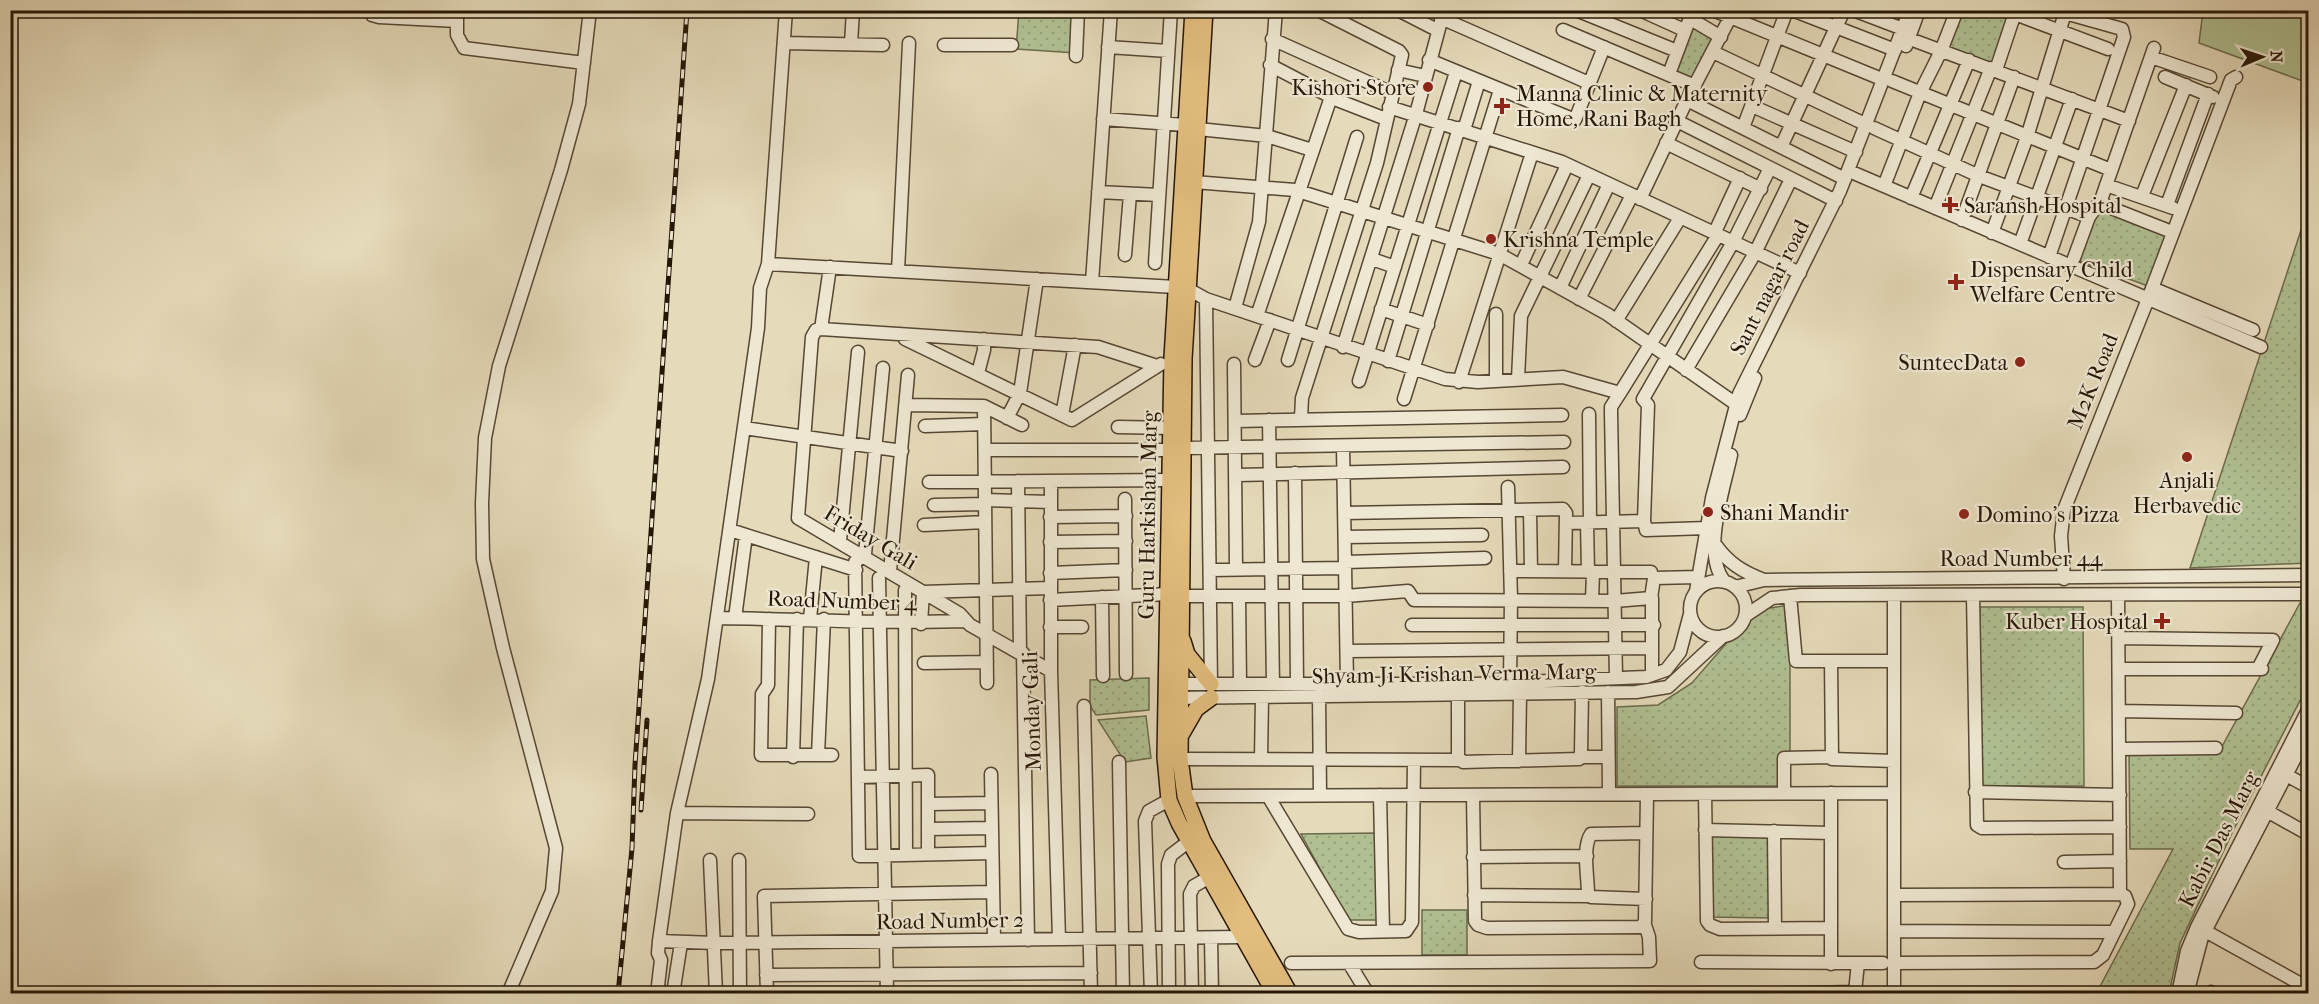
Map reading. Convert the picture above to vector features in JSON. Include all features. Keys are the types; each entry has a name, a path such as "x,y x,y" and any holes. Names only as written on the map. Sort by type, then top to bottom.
{"main road":[{"name":"Guru Harkishan Marg","path":"1193,10 1191,127 1182,286 1177,449 1173,691 1185,796 1203,841 1290,993"},
{"name":"Guru Harkishan Marg","path":"1205,10 1191,127 1194,182 1173,357 1171,428 1177,449 1170,480 1174,595 1180,629 1165,757 1169,800 1188,842 1275,993"},
{"path":"1178,740 1186,722 1211,691 1187,654 1180,629"}],"street":[{"path":"370,10 372,15 379,17 457,16 460,43 469,50 584,63"},
{"path":"508,993 552,891 555,848 503,648 483,559 482,503 485,438 499,366 558,181 579,104 590,10"},
{"path":"650,993 677,813 708,678 758,328 760,288 768,264 786,10"},
{"path":"851,44 853,10"},
{"path":"1076,56 1078,10"},
{"path":"1092,282 1111,10"},
{"path":"1155,263 1171,10"},
{"path":"1235,308 1257,234 1263,185 1270,65 1276,10"},
{"path":"1301,418 1302,398 1377,163 1402,55 1399,51 1317,10"},
{"path":"1398,10 1441,20 1589,83"},
{"path":"1576,10 1677,51"},
{"path":"1640,10 1689,20 1721,37"},
{"path":"1713,10 1733,14 1777,36 2112,170"},
{"path":"1743,128 1764,77 1787,10"},
{"path":"1792,10 1895,50"},
{"path":"1781,147 1844,10"},
{"path":"1853,10 1941,51 2129,121"},
{"name":"Sant nagar road","path":"1730,584 1718,573 1714,543 1739,419 1751,385 1850,175 1888,80 1910,10"},
{"name":"Sant nagar road","path":"1888,80 1895,50 1919,10"},
{"path":"1884,186 1920,93 1941,51 1957,10"},
{"path":"1992,233 2027,137 2066,11 2124,31 2100,110 2049,257"},
{"path":"1935,208 1972,114 1994,69 2015,12 2108,48"},
{"path":"1580,299 1733,14"},
{"path":"1343,347 1416,114 1441,20"},
{"path":"1668,74 1689,20"},
{"path":"1563,30 1695,86"},
{"path":"1272,39 1392,93"},
{"path":"784,43 883,45"},
{"path":"898,271 909,43"},
{"path":"944,45 1012,45"},
{"path":"1108,47 1168,51"},
{"path":"1429,60 1575,120 1604,47"},
{"path":"1713,52 1979,176 2089,217"},
{"path":"2074,258 2089,217 2102,200 2153,53 2210,76"},
{"path":"1911,198 1948,105 1969,60"},
{"path":"1270,65 1331,97 1386,119"},
{"path":"1398,70 1425,76"},
{"path":"1359,381 1456,72"},
{"path":"1962,220 2014,77"},
{"path":"2165,77 2212,97 2167,205"},
{"name":"M2K Road","path":"2064,579 2061,536 2064,510 2231,80 2236,77"},
{"path":"1388,361 1479,81"},
{"path":"2142,196 2186,85"},
{"path":"1404,399 1456,240 1500,90"},
{"path":"1257,315 1331,97"},
{"path":"2020,244 2072,99"},
{"path":"1687,100 1781,147 1884,186 2049,257 2253,330"},
{"path":"1752,106 1856,152"},
{"path":"1389,107 1567,165 1800,273"},
{"path":"1103,119 1164,123 1267,136 1312,150"},
{"path":"1677,121 1836,201"},
{"name":"Sant nagar road","path":"1696,591 1707,528 1739,394 1850,175 1856,152 1870,127"},
{"path":"1288,360 1357,137"},
{"path":"1666,142 1761,189"},
{"path":"1459,382 1532,153"},
{"path":"1521,266 1567,165"},
{"path":"1707,528 1646,530 1644,521 1648,405 1643,399 1733,242 1770,168"},
{"path":"1518,379 1521,316 1542,278 1589,175"},
{"path":"1616,678 1611,407 1716,235 1740,178"},
{"path":"1686,370 1755,253 1791,179"},
{"path":"1194,182 1263,185 1298,190 1499,254 1616,321 1736,404"},
{"path":"1560,288 1609,184"},
{"path":"2106,186 2142,196 2180,211"},
{"path":"1098,192 1159,195"},
{"path":"1125,255 1130,194"},
{"path":"2102,200 2106,206 2172,232"},
{"path":"1616,321 1680,218"},
{"path":"1372,259 1395,267"},
{"path":"768,264 1182,286 1206,299 1343,347 1459,382 1563,377 1620,393"},
{"path":"821,329 830,267"},
{"path":"1008,418 1020,393 1037,279"},
{"path":"2150,293 2261,347"},
{"path":"1206,299 1211,691"},
{"path":"1381,309 1428,325"},
{"path":"1496,314 1496,381"},
{"path":"1255,360 1270,320"},
{"path":"804,437 812,337 816,330 898,336 1028,340 1098,347 1157,366"},
{"path":"898,336 1020,393 1071,420 1173,357"},
{"path":"978,373 984,350 984,339"},
{"path":"1062,415 1075,345"},
{"path":"840,541 858,352"},
{"path":"1234,364 1237,448 1236,569"},
{"path":"883,368 865,555 856,560 859,856 992,853"},
{"path":"887,993 880,620 884,575 902,451 908,375"},
{"path":"906,405 984,406 1022,425"},
{"path":"984,406 987,683"},
{"path":"1589,414 1592,601"},
{"path":"1236,421 1301,418 1562,415"},
{"path":"1269,420 1273,684"},
{"path":"925,426 984,424"},
{"path":"744,428 902,451"},
{"path":"1118,428 1171,428"},
{"name":"Friday Gali","path":"804,437 798,518 865,555 884,575 923,592 960,614 965,621 1022,652 1051,671"},
{"path":"985,450 1564,442"},
{"path":"1343,446 1347,684"},
{"path":"1237,475 1563,467"},
{"path":"1294,473 1297,684"},
{"path":"929,482 1170,480"},
{"path":"1018,481 1028,940"},
{"name":"Monday Gali","path":"1051,481 1050,627 1059,939"},
{"path":"1508,487 1511,600 1510,682"},
{"path":"1125,499 1126,674"},
{"path":"934,505 1018,501 1050,502"},
{"path":"1344,513 1563,509 1566,523 1565,572"},
{"path":"1530,510 1531,571"},
{"path":"1050,517 1126,516"},
{"path":"1566,523 1644,521"},
{"path":"924,525 985,522"},
{"path":"730,530 856,570"},
{"path":"735,618 746,535"},
{"path":"1345,537 1482,535"},
{"path":"1050,542 1126,541"},
{"path":"1714,543 1724,558 1743,572 1764,580"},
{"path":"810,619 816,557"},
{"path":"1209,570 1297,569 1485,558"},
{"path":"1050,573 1126,570"},
{"path":"1510,571 1651,573"},
{"name":"Road Number 44","path":"1730,584 1764,580 2308,575"},
{"path":"1690,614 1699,629 1706,634 1723,636 1737,629 1745,616 1744,600 1730,584 1709,582 1696,591 1690,606 1680,652 1666,670 1652,675 1654,578 1698,577"},
{"path":"921,624 923,592 1019,589 1050,594 1102,597 1346,596 1408,591 1414,600 1615,601 1652,597"},
{"path":"904,590 906,855"},
{"name":"Road Number 44","path":"1745,616 1772,598 1790,596 2308,594"},
{"path":"1894,595 1894,931 1888,963 1894,993"},
{"path":"1972,595 1975,822 1979,827 2120,827"},
{"path":"2118,595 2120,894"},
{"path":"1239,596 1240,684"},
{"path":"1790,596 1796,661 1894,661"},
{"path":"1102,597 1103,676"},
{"name":"Road Number 4","path":"717,618 856,619 921,624 965,621"},
{"path":"769,619 768,685 762,694 760,752 764,757 832,755"},
{"path":"794,757 797,619"},
{"path":"818,755 824,619"},
{"path":"1412,625 1654,625"},
{"path":"1050,627 1082,627"},
{"name":"Shyam Ji Krishan Verma Marg","path":"1173,691 1211,691 1262,696 1636,692 1668,687 1723,636"},
{"path":"2119,638 2273,639 2260,669 2119,669"},
{"path":"1347,651 1652,648"},
{"path":"1831,661 1831,757"},
{"path":"924,663 987,662"},
{"name":"Shyam Ji Krishan Verma Marg","path":"1211,691 1240,684 1510,682 1652,675"},
{"path":"1580,757 1582,692"},
{"path":"1608,692 1610,794"},
{"path":"1520,693 1520,761"},
{"path":"1458,694 1459,760"},
{"path":"1319,695 1320,795"},
{"path":"1261,759 1262,696"},
{"path":"1084,706 1091,993"},
{"name":"Kabir Das Marg","path":"2178,993 2187,951 2267,811 2308,710"},
{"path":"2119,711 2236,713"},
{"name":"Kabir Das Marg","path":"2187,993 2201,929 2282,773 2308,733"},
{"path":"2119,748 2216,748"},
{"path":"1180,759 1520,761 1608,757"},
{"path":"1784,793 1784,758 1831,757 1834,760 1894,761"},
{"path":"1268,796 1348,929 1359,932 1406,931 1412,925 1414,760"},
{"path":"1119,762 1123,993"},
{"path":"2282,773 2308,787"},
{"path":"991,774 994,940"},
{"path":"858,777 928,775 928,854"},
{"path":"1975,792 2120,795"},
{"path":"1831,793 1831,964"},
{"path":"1185,796 1894,793"},
{"path":"1291,963 1650,961 1649,937 1644,925 1647,794"},
{"path":"1705,794 1707,921 1710,925 1720,929 1831,928"},
{"path":"1380,795 1383,931"},
{"path":"1473,795 1475,921 1481,927 1641,927 1644,925"},
{"path":"1150,993 1145,821 1149,811 1169,800"},
{"path":"928,804 992,803"},
{"path":"2267,811 2308,834"},
{"path":"677,813 808,814"},
{"path":"928,829 992,828"},
{"path":"1705,830 1831,833"},
{"path":"1774,831 1775,928"},
{"path":"1589,896 1587,840 1591,834 1646,833"},
{"path":"1169,993 1168,864 1171,855 1188,842"},
{"path":"1473,857 1587,856"},
{"path":"710,860 716,993"},
{"path":"739,860 740,993"},
{"path":"2064,862 2120,861"},
{"path":"1192,993 1191,889 1208,878"},
{"path":"767,993 764,896 993,892"},
{"path":"1701,962 1831,964 2094,962 2103,955 2128,904 2126,896 2120,894 1894,895"},
{"path":"1474,895 1646,899"},
{"path":"2201,929 2308,988"},
{"path":"1894,931 2114,932"},
{"name":"Road Number 2","path":"658,947 681,943 1242,937"},
{"path":"1211,938 1212,993"},
{"path":"673,993 681,943"},
{"path":"657,993 661,960 658,947"},
{"path":"1349,963 1368,993"},
{"path":"1749,993 1855,992 1858,963"},
{"path":"766,975 1090,973"}],"green space":[{"path":"1019,11 1079,11 1076,53 1016,49"},
{"path":"1961,11 2012,11 1993,65 1948,50"},
{"path":"2203,11 2308,11 2308,83 2199,43"},
{"path":"1690,21 1719,38 1695,84 1670,72"},
{"path":"2095,208 2167,235 2148,286 2077,260"},
{"path":"2308,209 2308,563 2190,568"},
{"path":"2300,603 2308,603 2308,685 2234,829 2180,943 2169,993 2096,994 2173,849 2130,849 2129,753 2219,752"},
{"path":"1790,605 1790,756 1783,786 1617,786 1617,707 1658,705 1692,683 1755,610"},
{"path":"1980,607 2083,607 2084,786 1981,786"},
{"path":"1149,678 1149,710 1096,715 1090,706 1090,680"},
{"path":"1146,716 1151,758 1125,762 1098,720"},
{"path":"1712,832 1771,832 1771,918 1711,917"},
{"path":"1377,833 1378,920 1348,920 1301,834"},
{"path":"1422,910 1467,910 1467,955 1422,955"}],"railway":[{"path":"618,994 632,848 635,765 687,10"},
{"path":"641,810 647,720"}],"place":[{"name":"Kishori Store","path":"1428,87"},
{"name":"Manna Clinic & Maternity Home, Rani Bagh","path":"1502,106"},
{"name":"Saransh Hospital","path":"1950,205"},
{"name":"Krishna Temple","path":"1491,239"},
{"name":"Dispensary Child Welfare Centre","path":"1956,282"},
{"name":"SuntecData","path":"2020,362"},
{"name":"Anjali Herbavedic","path":"2187,457"},
{"name":"Shani Mandir","path":"1708,512"},
{"name":"Domino’s Pizza","path":"1964,514"},
{"name":"Kuber Hospital","path":"2162,621"}]}
